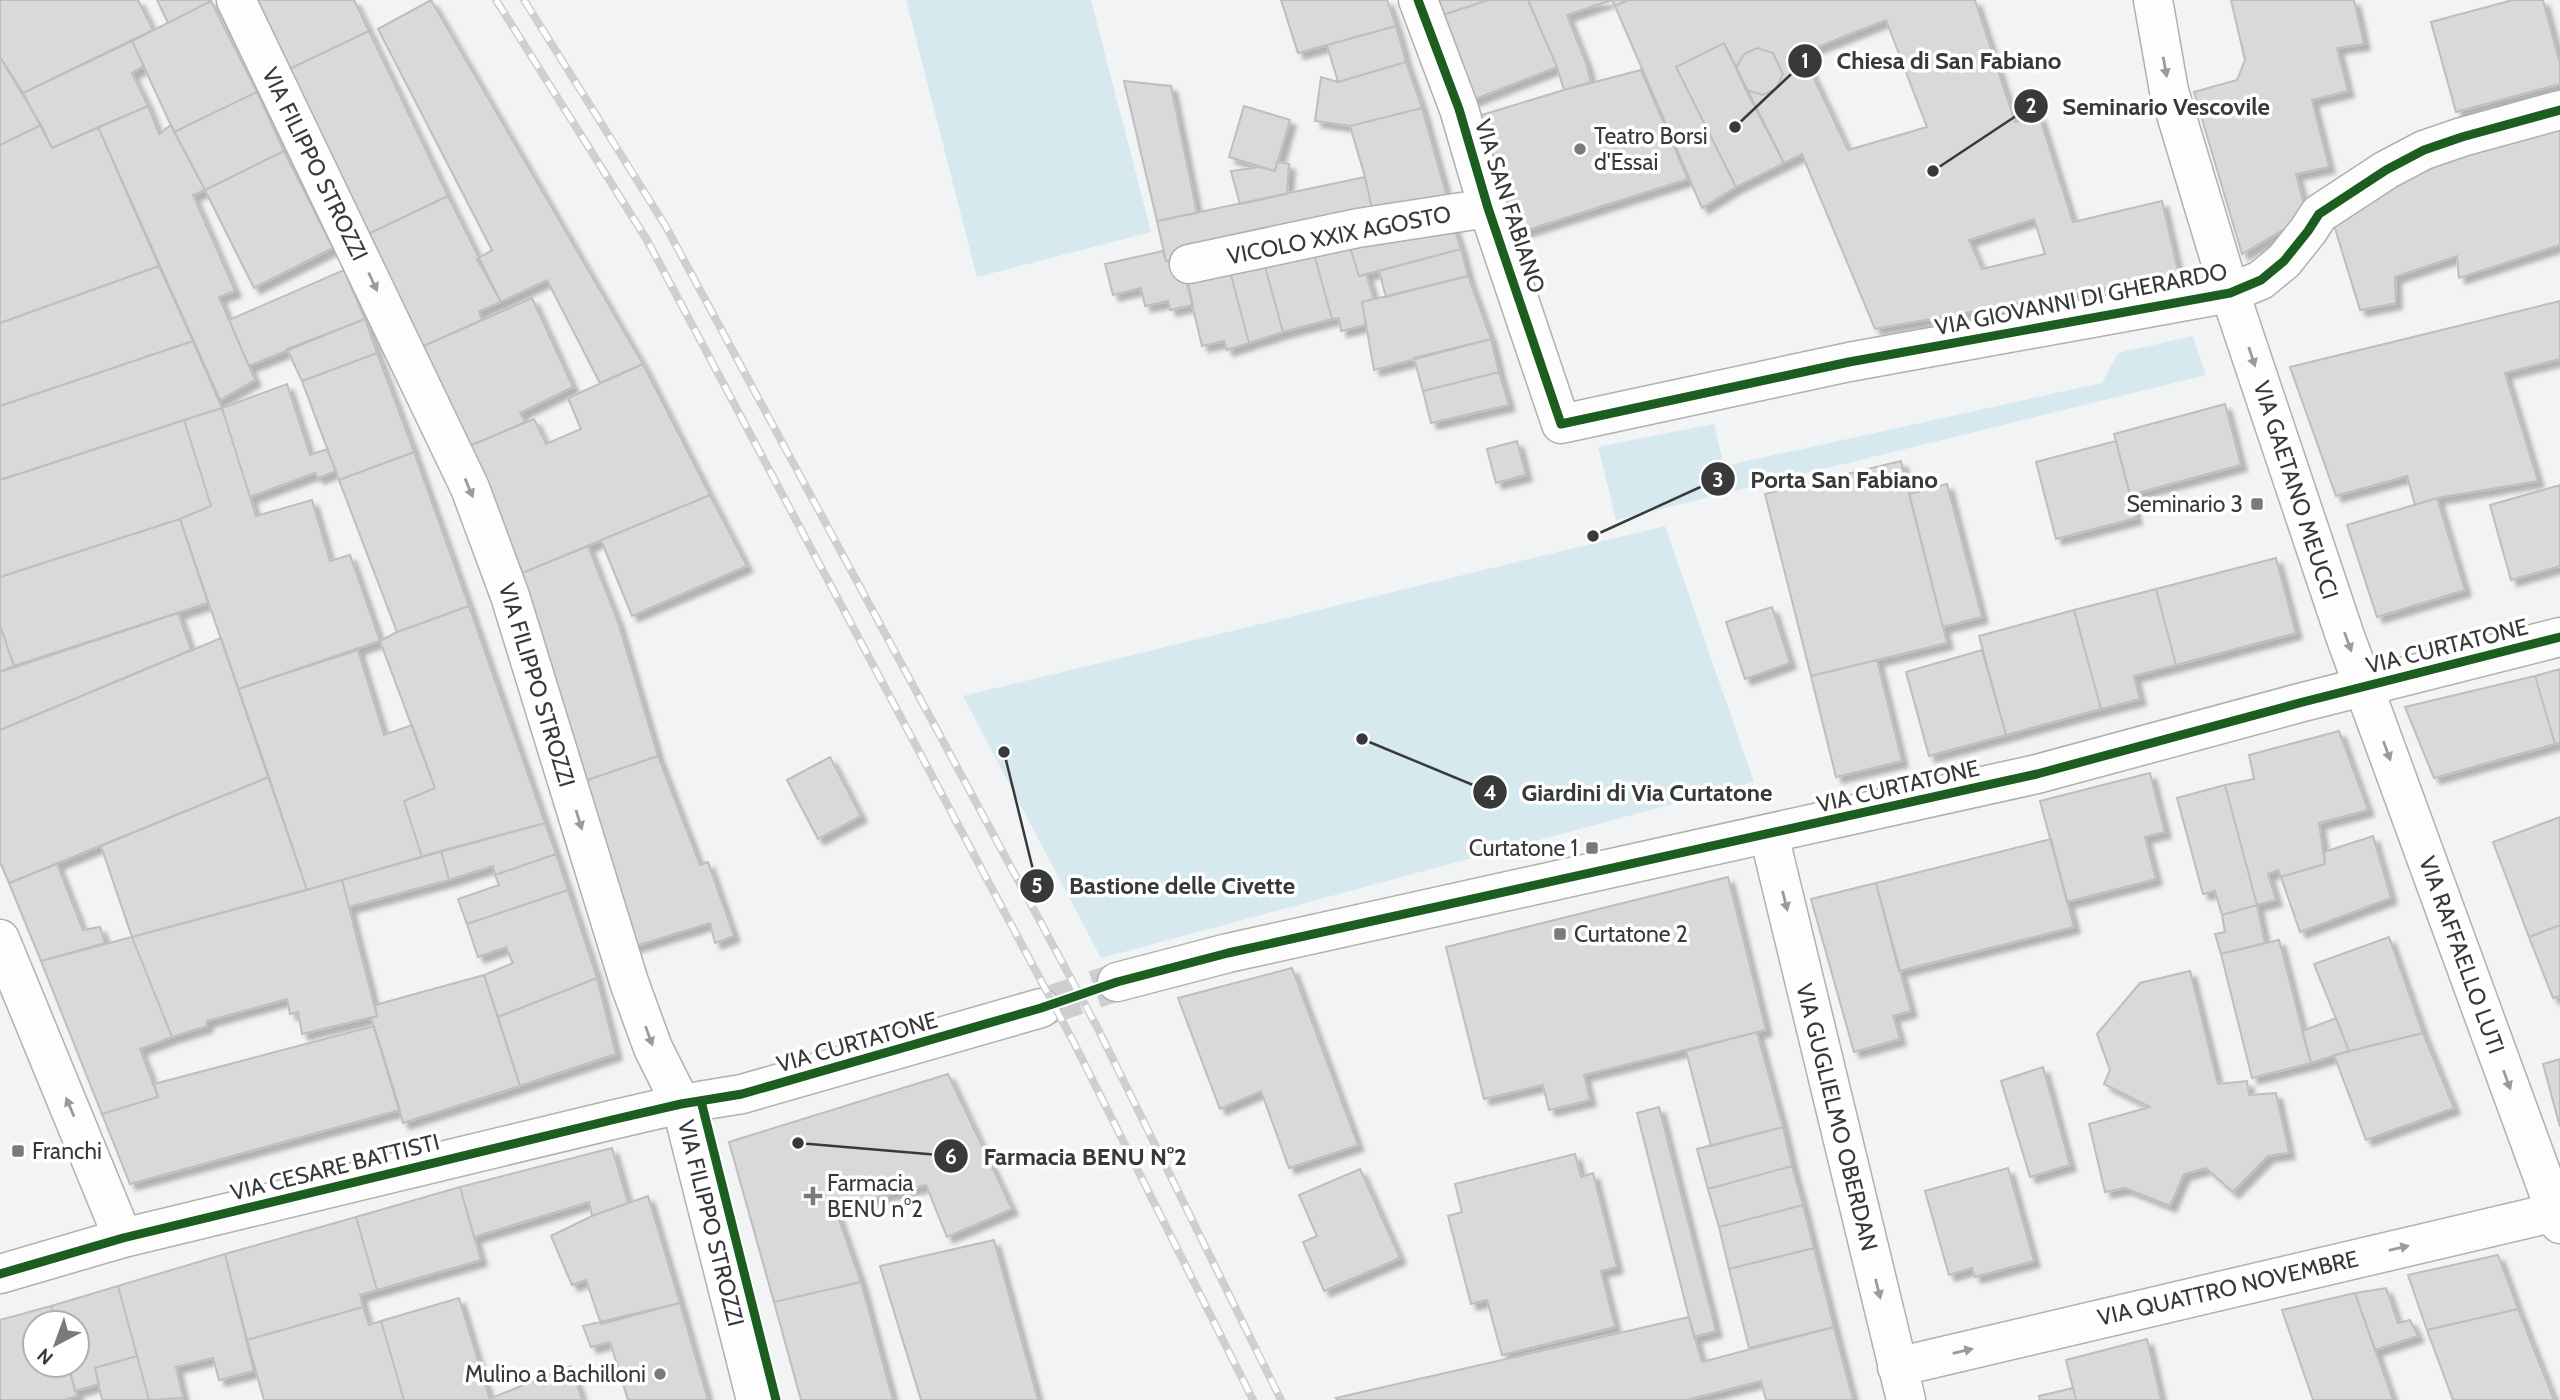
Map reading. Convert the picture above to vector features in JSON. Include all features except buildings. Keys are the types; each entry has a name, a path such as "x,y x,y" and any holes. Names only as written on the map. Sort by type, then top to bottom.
{"street":[{"name":"VIA FILIPPO STROZZI","path":"236,0 470,488 510,596 629,982 653,1048 681,1104 757,1400"},
{"name":"VIA SAN FABIANO","path":"1418,0 1459,109 1488,208 1561,424"},
{"name":"VIA GAETANO MEUCCI","path":"2153,0 2169,91 2230,293 2364,687"},
{"name":"VIA GIOVANNI DI GHERARDO","path":"1561,424 1849,362 2230,293 2261,280 2284,261 2319,214 2386,170 2424,150 2560,110"},
{"name":"VICOLO XXIX AGOSTO","path":"1189,264 1358,228 1488,208"},
{"name":"VIA CURTATONE","path":"1117,982 1228,953 2037,774 2560,637"},
{"name":"VIA RAFFAELLO LUTI","path":"2364,687 2559,1216"},
{"name":"VIA GUGLIELMO OBERDAN","path":"1769,835 1901,1383"},
{"path":"0,939 123,1238"},
{"name":"VIA CURTATONE","path":"681,1104 742,1094 1041,1008"},
{"name":"VIA CESARE BATTISTI","path":"0,1274 123,1238 681,1104"},
{"name":"VIA QUATTRO NOVEMBRE","path":"1901,1383 2559,1216"}],"shaded area":[{"path":"906,0 1091,0 1151,232 977,277"},
{"path":"2193,336 2206,375 1616,520 1598,447 1714,424 1724,466 2102,383 2118,353"},
{"path":"1665,526 1754,782 1101,958 963,696"}],"tunnel":[{"path":"1041,1008 1117,982"}],"railway":[{"path":"496,0 647,240 1072,1039 1253,1400"},
{"path":"524,0 665,225 1097,1027 1281,1400"}],"cycle path":[{"path":"1418,0 1459,109 1488,208 1561,424 1849,362 2230,293 2261,280 2284,261 2319,214 2386,170 2424,150 2560,110"},
{"path":"0,1274 123,1238 616,1119 742,1094 1041,1008 1117,982 1228,953 2037,774 2303,702 2560,637"},
{"path":"701,1101 776,1400"}],"place":[{"name":"Chiesa di San Fabiano","path":"1735,127"},
{"name":"Teatro Borsi d'Essai","path":"1580,149"},
{"name":"Seminario Vescovile","path":"1933,171"},
{"name":"Seminario 3","path":"2257,504"},
{"name":"Porta San Fabiano","path":"1593,536"},
{"name":"Giardini di Via Curtatone","path":"1362,739"},
{"name":"Bastione delle Civette","path":"1004,752"},
{"name":"Curtatone 1","path":"1592,848"},
{"name":"Curtatone 2","path":"1560,934"},
{"name":"Farmacia BENU N°2","path":"798,1143"},
{"name":"Franchi","path":"18,1151"},
{"name":"Farmacia BENU n°2","path":"813,1196"},
{"name":"Mulino a Bachilloni","path":"660,1374"}]}
